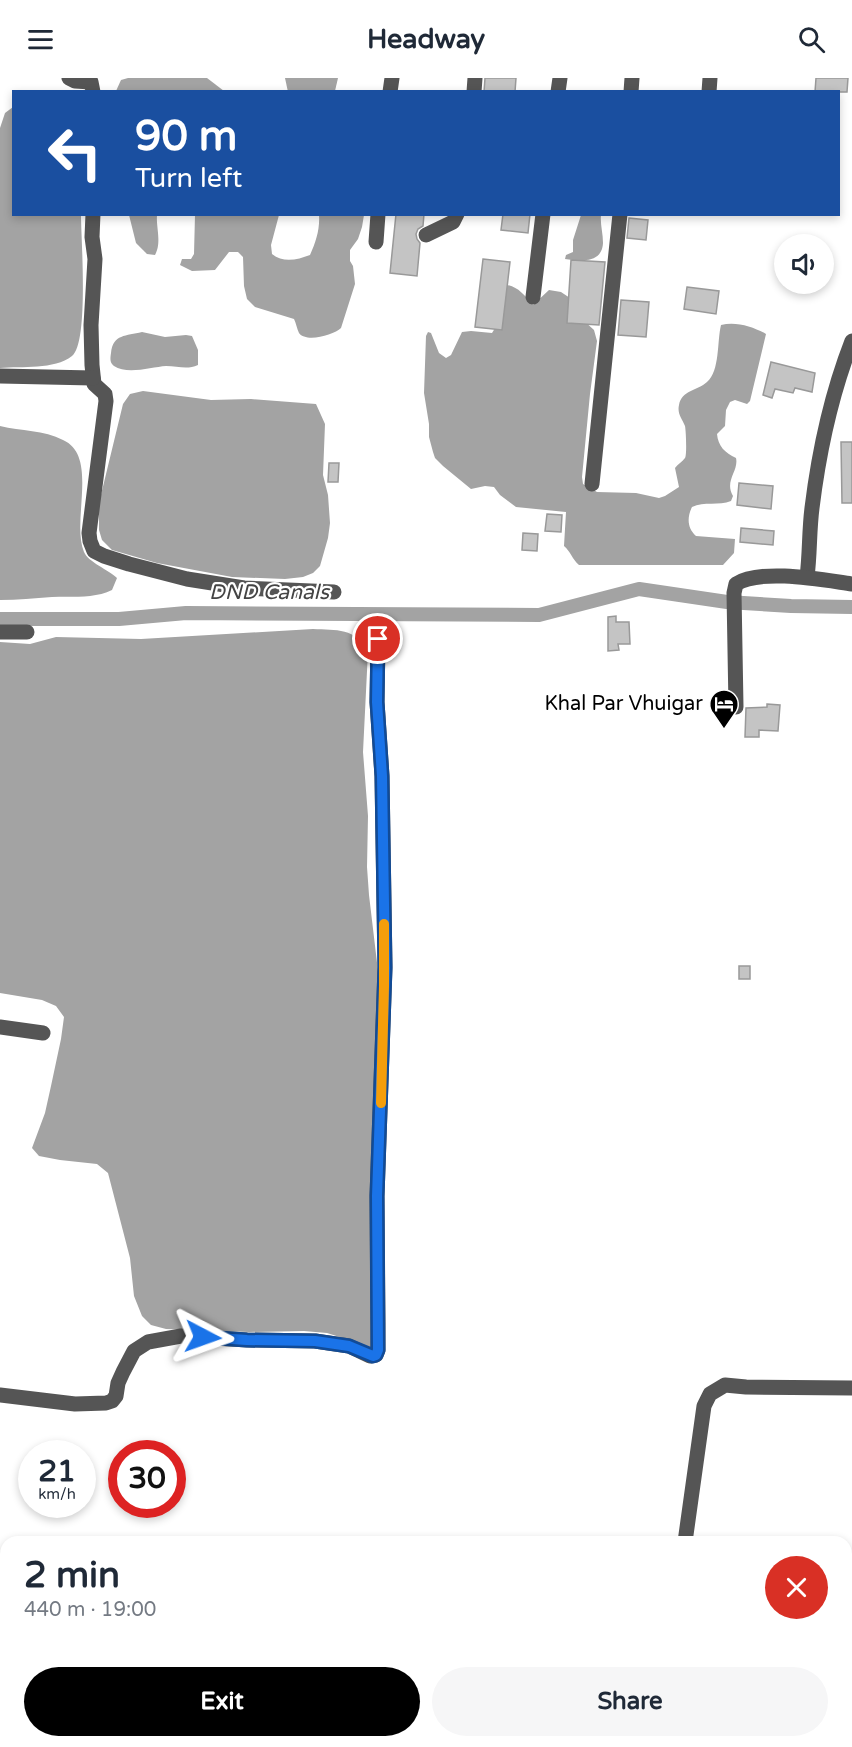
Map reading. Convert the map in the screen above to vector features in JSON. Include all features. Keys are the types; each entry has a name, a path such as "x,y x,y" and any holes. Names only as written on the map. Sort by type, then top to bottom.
{"street":[{"path":"69,78 75,81 91,82 93,90"},
{"path":"93,216 92,237 95,259 91,325 93,378 94,384 105,394 106,401 89,533 94,551 129,564 187,579 244,588 334,592"},
{"path":"375,242 378,216"},
{"path":"426,236 453,222 456,216"},
{"path":"533,297 543,216"},
{"path":"592,484 620,216"},
{"path":"807,577 812,509 824,433 852,341"},
{"path":"0,376 93,378"},
{"path":"736,707 734,593 736,584 742,580 761,576 807,577 852,584"},
{"path":"0,632 27,632"},
{"path":"0,1395 75,1404 106,1403 112,1401 116,1396 118,1383 134,1351 148,1342 181,1336 315,1341 349,1346 370,1356 376,1355 378,1350 377,1196 385,968 382,776 377,702 378,639"},
{"path":"0,1027 44,1033"},
{"path":"686,1536 704,1406 710,1395 725,1385 852,1388"}],"shaded area":[{"path":"128,78 207,78 223,90 116,90 121,80"},
{"path":"285,78 338,78 335,90 288,90"},
{"path":"12,108 12,216 81,216 83,267 81,332 72,356 56,364 0,368 0,128 5,113"},
{"path":"129,216 157,216 158,240 155,255 147,254 136,243"},
{"path":"195,216 279,216 271,245 272,254 281,259 290,260 310,255 317,235 319,216 364,216 358,239 350,250 355,284 341,328 314,338 299,333 294,319 255,307 247,299 243,257 238,252 229,252 215,270 192,271 180,265 182,259 191,259 194,254"},
{"path":"581,216 601,216 603,243 599,255 589,260 565,259 566,255 573,252 573,240"},
{"path":"502,284 516,288 533,305 549,290 561,292 570,298 583,320 594,330 597,341 582,477 583,484 597,492 636,493 659,498 679,487 675,468 685,458 686,448 685,426 679,413 679,405 683,396 703,385 711,377 716,363 721,325 745,325 766,334 750,401 747,404 735,400 730,402 726,410 725,426 717,434 723,449 736,458 736,467 730,486 733,496 731,501 697,505 692,507 689,515 689,526 696,536 735,539 734,553 723,565 579,565 564,546 566,512 516,507 500,495 494,487 471,489 435,458 429,437 424,393 426,336 428,332 431,333 439,353 446,358 451,355 462,332 492,333 497,325"},
{"path":"142,332 165,337 192,336 198,350 198,365 132,370 119,369 114,366 110,357 114,342 121,337"},
{"path":"143,391 211,400 251,399 316,404 325,424 323,475 328,495 330,523 320,566 313,573 303,577 285,579 232,577 157,563 112,550 102,540 99,530 99,503 123,404 130,394"},
{"path":"0,426 48,434 63,440 74,448 80,460 82,474 80,524 84,552 86,556 117,578 112,590 90,596 0,600"},
{"path":"313,629 337,630 351,634 363,643 368,651 363,752 368,816 367,867 380,988 372,1351 327,1333 166,1329 151,1325 142,1316 134,1296 130,1258 108,1173 97,1164 39,1156 32,1148 45,1113 64,1017 56,1006 42,1000 0,993 0,642 30,644 56,637 141,639"}],"building":[{"path":"485,78 516,78 515,90 484,90"},
{"path":"816,78 848,78 847,92 815,90"},
{"path":"396,216 424,216 423,226 416,234 420,243 417,276 390,273"},
{"path":"503,216 530,216 528,233 501,230"},
{"path":"629,218 648,220 646,240 627,238"},
{"path":"483,259 510,262 502,330 475,327"},
{"path":"571,260 605,262 599,325 567,323"},
{"path":"687,287 719,291 716,314 684,309"},
{"path":"621,300 649,302 646,337 618,335"},
{"path":"771,362 815,373 812,392 795,388 793,393 775,389 772,398 763,395"},
{"path":"841,442 852,442 852,503 842,503"},
{"path":"329,463 339,463 338,482 328,482"},
{"path":"739,483 773,486 771,509 737,505"},
{"path":"547,514 562,515 561,532 545,531"},
{"path":"741,528 774,531 773,545 740,542"},
{"path":"523,533 538,534 537,551 522,550"},
{"path":"616,616 616,622 629,622 630,644 618,644 619,650 608,651 608,617"},
{"path":"767,704 780,705 778,731 759,730 759,737 745,737 746,708 767,707"},
{"path":"739,966 750,966 750,979 739,979"}],"waterway":[{"name":"DND Canals","path":"0,619 119,619 186,613 539,615 639,589 727,602 852,607"}],"slow traffic":[{"path":"381,1103 384,924"}],"place":[{"name":"Khal Par Vhuigar","path":"724,730"}],"route":[{"path":"203,1337 315,1341 349,1346 370,1356 376,1355 378,1350 377,1196 385,968 382,776 377,702 378,639"}]}
